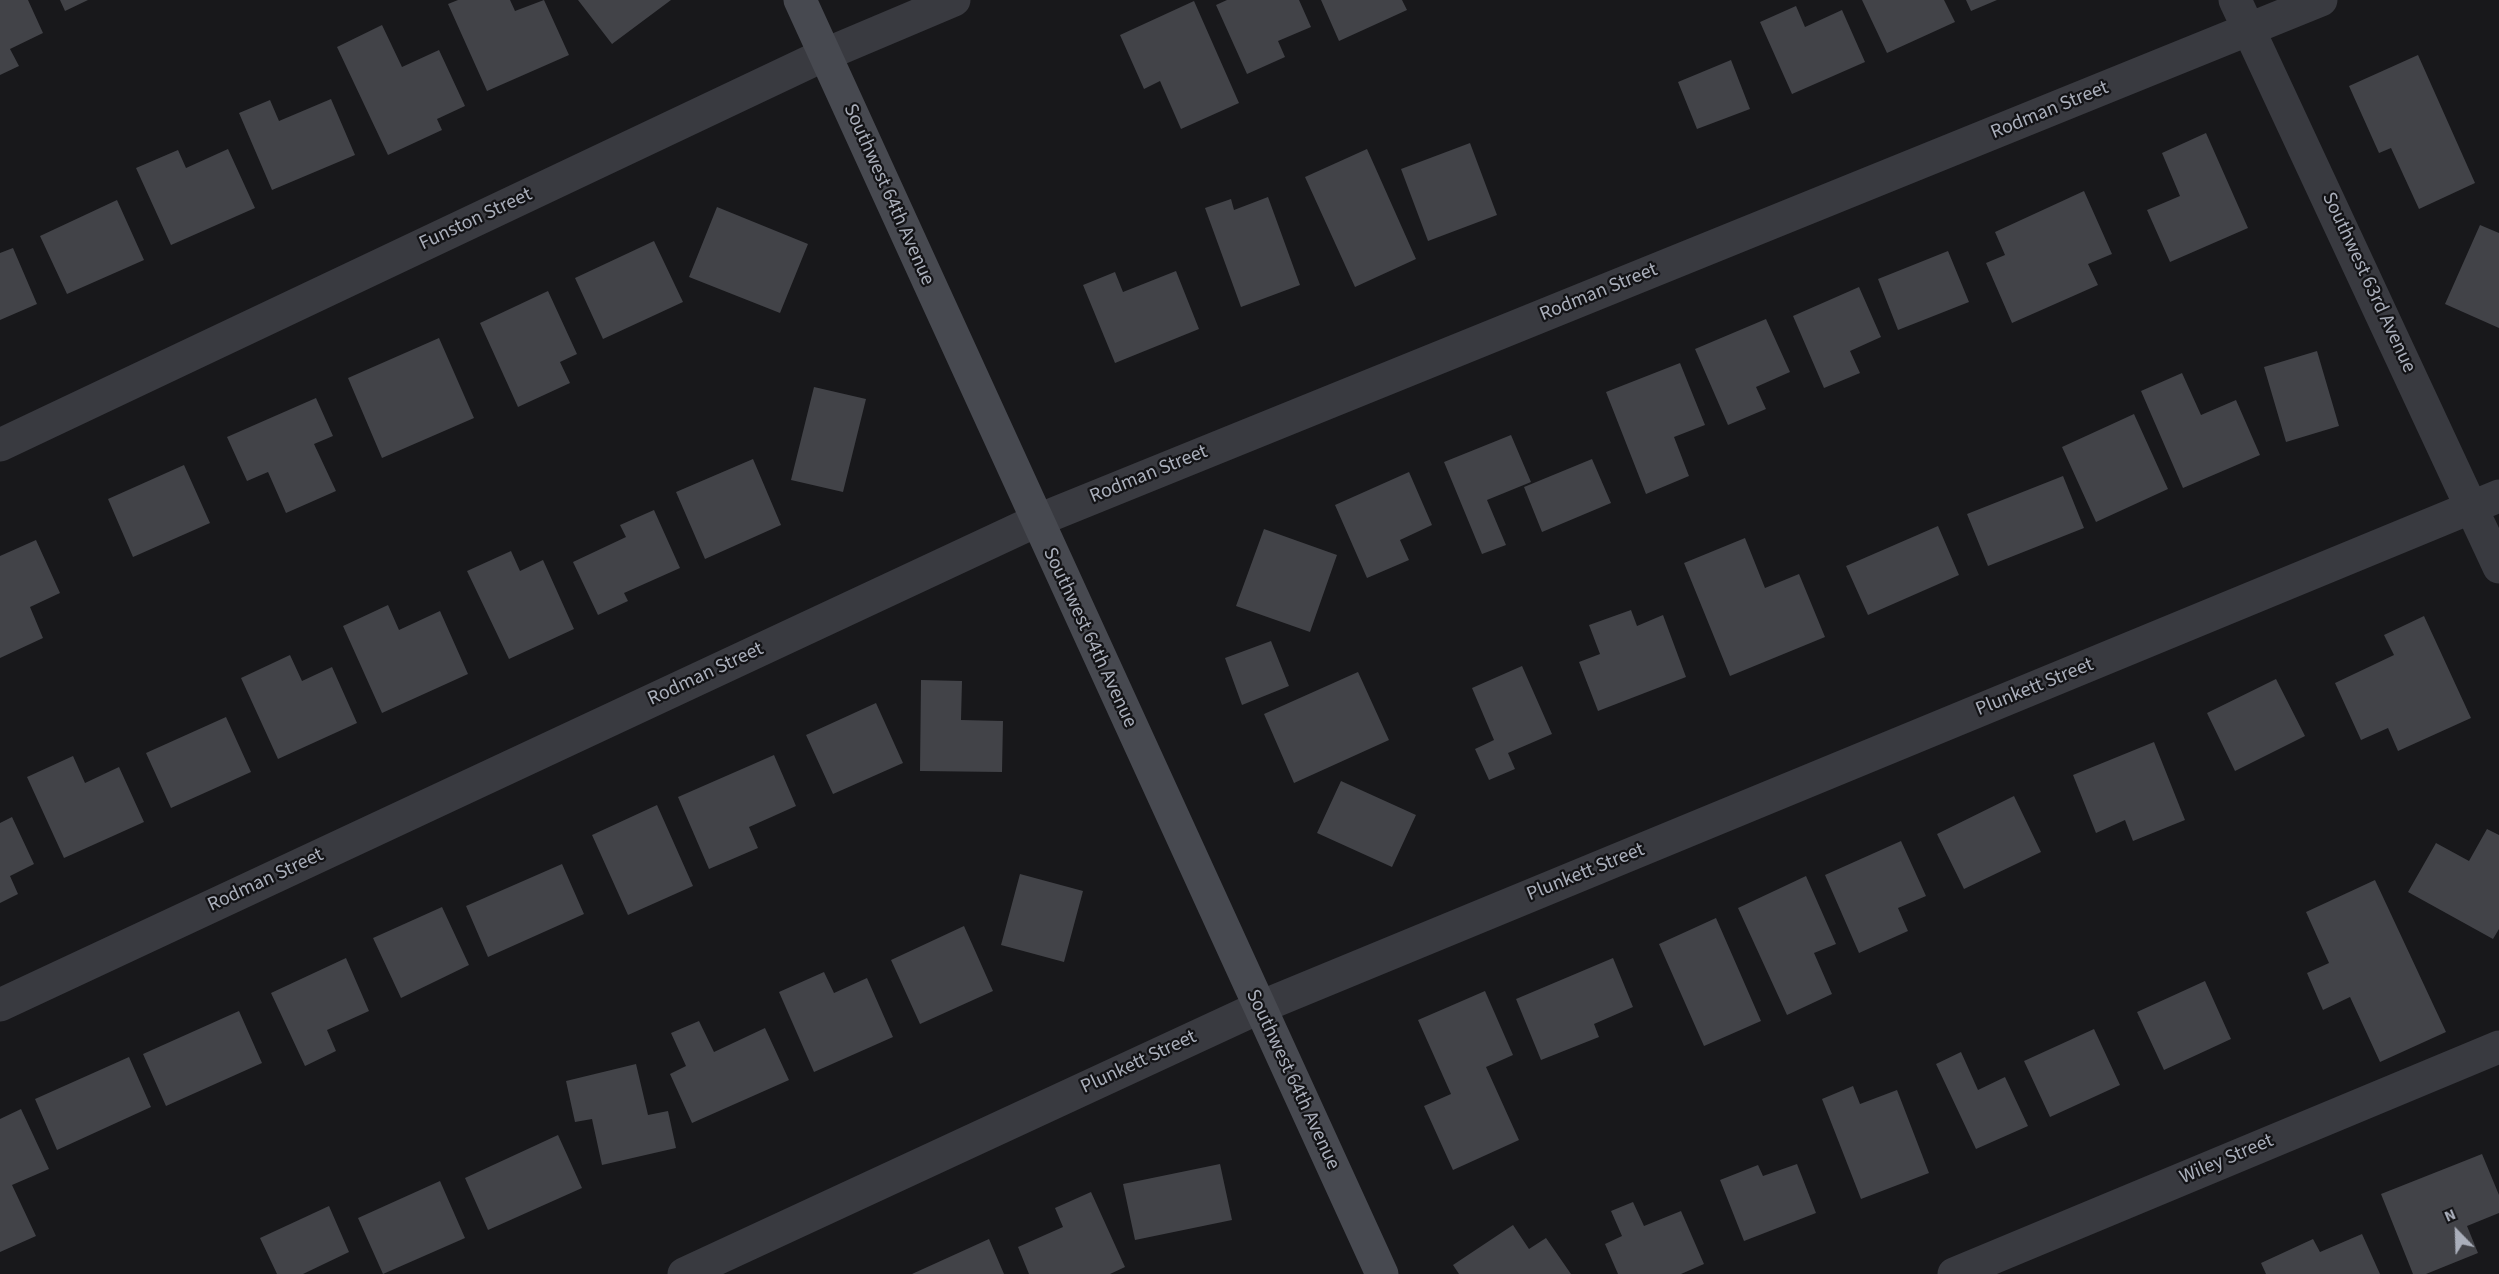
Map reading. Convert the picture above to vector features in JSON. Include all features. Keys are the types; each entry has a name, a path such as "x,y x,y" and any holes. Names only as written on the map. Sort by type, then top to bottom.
{"street":[{"name":"Southwest 64th Avenue","path":"800,0 1258,1008 1382,1274"},
{"name":"Funston Street","path":"0,445 824,55 954,0"},
{"name":"Southwest 63rd Avenue","path":"2235,0 2486,502 2499,567"},
{"name":"Rodman Street","path":"0,1005 1036,521 2321,0"},
{"name":"Plunkett Street","path":"684,1274 1258,1008 2486,502"},
{"name":"Wiley Street","path":"1954,1274 2499,1047"}],"building":[{"path":"0,0 28,0 43,33 10,49 19,66 0,75"},
{"path":"60,0 88,0 65,11"},
{"path":"458,0 510,0 515,11 544,0 569,55 487,91 448,4"},
{"path":"578,0 671,0 612,44"},
{"path":"1227,0 1299,0 1311,27 1278,41 1285,57 1247,74 1216,5"},
{"path":"1321,0 1402,0 1407,10 1339,41"},
{"path":"1862,0 1944,0 1955,22 1887,53"},
{"path":"1966,0 1997,0 1971,11"},
{"path":"1194,1 1239,103 1181,129 1160,81 1144,89 1120,35"},
{"path":"1796,6 1805,27 1842,10 1865,62 1792,94 1760,22"},
{"path":"382,25 402,67 439,50 465,106 437,119 442,130 388,155 337,47"},
{"path":"2418,55 2475,183 2419,209 2391,148 2379,153 2349,86"},
{"path":"1731,60 1750,109 1697,129 1678,82"},
{"path":"331,99 355,155 272,190 239,113 270,100 279,121"},
{"path":"2206,133 2248,228 2170,262 2147,210 2180,196 2162,153"},
{"path":"1470,143 1497,215 1428,241 1401,169"},
{"path":"228,149 255,208 171,245 136,168 178,150 186,168"},
{"path":"1367,149 1416,259 1355,287 1305,177"},
{"path":"2084,191 2112,254 2088,264 2098,285 2012,323 1986,263 2005,255 1995,232"},
{"path":"1268,197 1300,285 1241,307 1205,208 1231,199 1234,210"},
{"path":"117,200 144,260 67,294 40,236"},
{"path":"717,207 808,244 780,313 689,277"},
{"path":"2480,225 2499,233 2499,328 2445,304"},
{"path":"654,241 683,302 603,339 575,278"},
{"path":"13,248 37,304 0,320 0,253"},
{"path":"1948,251 1969,302 1898,330 1878,279"},
{"path":"1176,271 1199,329 1115,363 1083,285 1115,272 1123,292"},
{"path":"1859,287 1881,337 1850,351 1860,373 1824,388 1793,316"},
{"path":"548,291 577,354 560,362 570,383 518,407 480,323"},
{"path":"1766,319 1790,372 1756,387 1766,409 1728,425 1695,349"},
{"path":"439,338 474,418 382,458 348,378"},
{"path":"2317,351 2339,426 2286,442 2264,367"},
{"path":"1680,363 1705,425 1674,437 1689,476 1646,494 1606,392"},
{"path":"2182,373 2201,415 2236,400 2260,455 2183,488 2141,391"},
{"path":"814,387 866,399 843,492 791,480"},
{"path":"316,398 333,436 314,444 336,491 286,513 268,472 247,481 227,437"},
{"path":"2134,414 2168,489 2096,522 2062,447"},
{"path":"1511,435 1531,482 1487,500 1506,545 1482,554 1444,462"},
{"path":"753,459 781,525 705,559 676,492"},
{"path":"1592,459 1611,503 1542,532 1524,487"},
{"path":"184,465 210,523 133,557 108,499"},
{"path":"1409,472 1432,525 1400,540 1409,560 1367,578 1335,505"},
{"path":"2063,476 2084,528 1988,566 1967,514"},
{"path":"654,510 680,568 624,593 628,601 598,615 573,562 626,537 620,525"},
{"path":"1938,526 1959,575 1868,615 1846,566"},
{"path":"1264,529 1337,555 1310,632 1236,606"},
{"path":"1745,538 1765,588 1799,574 1825,637 1730,676 1684,563"},
{"path":"36,540 60,593 30,607 43,638 0,658 0,556"},
{"path":"511,551 520,571 543,560 574,629 509,659 467,571"},
{"path":"388,605 399,630 440,611 468,674 382,713 343,626"},
{"path":"1631,610 1637,626 1663,615 1686,677 1598,711 1579,662 1600,654 1589,625"},
{"path":"2424,616 2471,718 2398,751 2388,728 2361,740 2335,683 2394,655 2384,635"},
{"path":"1271,641 1289,686 1242,705 1225,658"},
{"path":"290,655 302,681 332,667 357,723 278,759 241,678"},
{"path":"1522,666 1552,734 1508,753 1515,769 1489,780 1475,749 1494,740 1472,688"},
{"path":"1358,672 1389,740 1294,783 1264,714"},
{"path":"2276,679 2305,736 2235,771 2207,713"},
{"path":"921,680 962,681 961,720 1003,721 1002,772 920,771"},
{"path":"876,703 903,763 833,794 806,735"},
{"path":"226,717 251,772 171,808 146,753"},
{"path":"2154,742 2185,820 2133,841 2125,820 2096,833 2073,775"},
{"path":"774,755 796,806 749,827 758,848 709,869 678,797"},
{"path":"73,756 85,783 119,767 144,822 64,858 27,777"},
{"path":"1341,781 1416,815 1392,867 1317,833"},
{"path":"2014,796 2041,852 1964,889 1937,834"},
{"path":"657,805 693,886 628,915 592,835"},
{"path":"12,817 34,864 10,876 18,894 0,903 0,823"},
{"path":"2487,829 2499,835 2499,929 2493,939 2408,892 2436,843 2469,861"},
{"path":"1901,841 1926,896 1898,908 1908,931 1859,953 1825,875"},
{"path":"562,864 584,914 488,957 466,906"},
{"path":"1020,874 1083,891 1064,962 1001,945"},
{"path":"1806,876 1836,944 1814,953 1832,994 1787,1015 1738,908"},
{"path":"2375,880 2446,1032 2380,1062 2350,997 2323,1010 2307,973 2329,963 2306,912"},
{"path":"442,907 469,965 401,998 373,938"},
{"path":"1716,918 1761,1021 1704,1046 1659,944"},
{"path":"964,926 993,991 920,1024 891,960"},
{"path":"346,958 369,1011 327,1030 336,1051 305,1066 271,993"},
{"path":"1613,958 1633,1007 1594,1024 1599,1037 1541,1060 1516,999"},
{"path":"824,972 834,993 867,978 893,1037 814,1072 779,992"},
{"path":"2205,981 2231,1039 2164,1070 2137,1012"},
{"path":"1485,991 1513,1055 1486,1067 1519,1140 1453,1170 1424,1106 1451,1094 1418,1020"},
{"path":"239,1011 262,1063 166,1106 143,1054"},
{"path":"699,1021 714,1052 765,1028 789,1080 692,1123 670,1074 686,1066 671,1033"},
{"path":"2094,1029 2120,1085 2050,1117 2024,1061"},
{"path":"1961,1052 1978,1090 2005,1077 2028,1126 1976,1149 1936,1064"},
{"path":"129,1057 151,1107 57,1150 35,1099"},
{"path":"636,1064 648,1115 668,1111 676,1148 602,1165 592,1119 575,1122 566,1081"},
{"path":"1853,1086 1860,1104 1897,1090 1929,1173 1861,1199 1822,1099"},
{"path":"21,1109 49,1169 12,1185 36,1236 0,1252 0,1119"},
{"path":"558,1135 582,1188 488,1230 465,1178"},
{"path":"2482,1154 2499,1195 2499,1213 2467,1226 2478,1253 2426,1274 2413,1274 2381,1194"},
{"path":"1220,1164 1232,1220 1135,1240 1123,1184"},
{"path":"1797,1164 1816,1213 1744,1241 1720,1180 1758,1165 1763,1176"},
{"path":"440,1181 465,1238 383,1274 358,1218"},
{"path":"1091,1192 1125,1267 1110,1274 1029,1274 1018,1247 1063,1227 1055,1208"},
{"path":"1633,1202 1644,1226 1681,1211 1704,1264 1681,1274 1618,1274 1605,1244 1622,1236 1611,1211"},
{"path":"329,1206 349,1252 303,1274 277,1274 260,1238"},
{"path":"1513,1225 1529,1249 1546,1238 1571,1274 1459,1274 1453,1265"},
{"path":"2362,1234 2380,1274 2266,1274 2261,1263 2313,1239 2320,1252"},
{"path":"989,1239 1004,1274 912,1274"}]}
